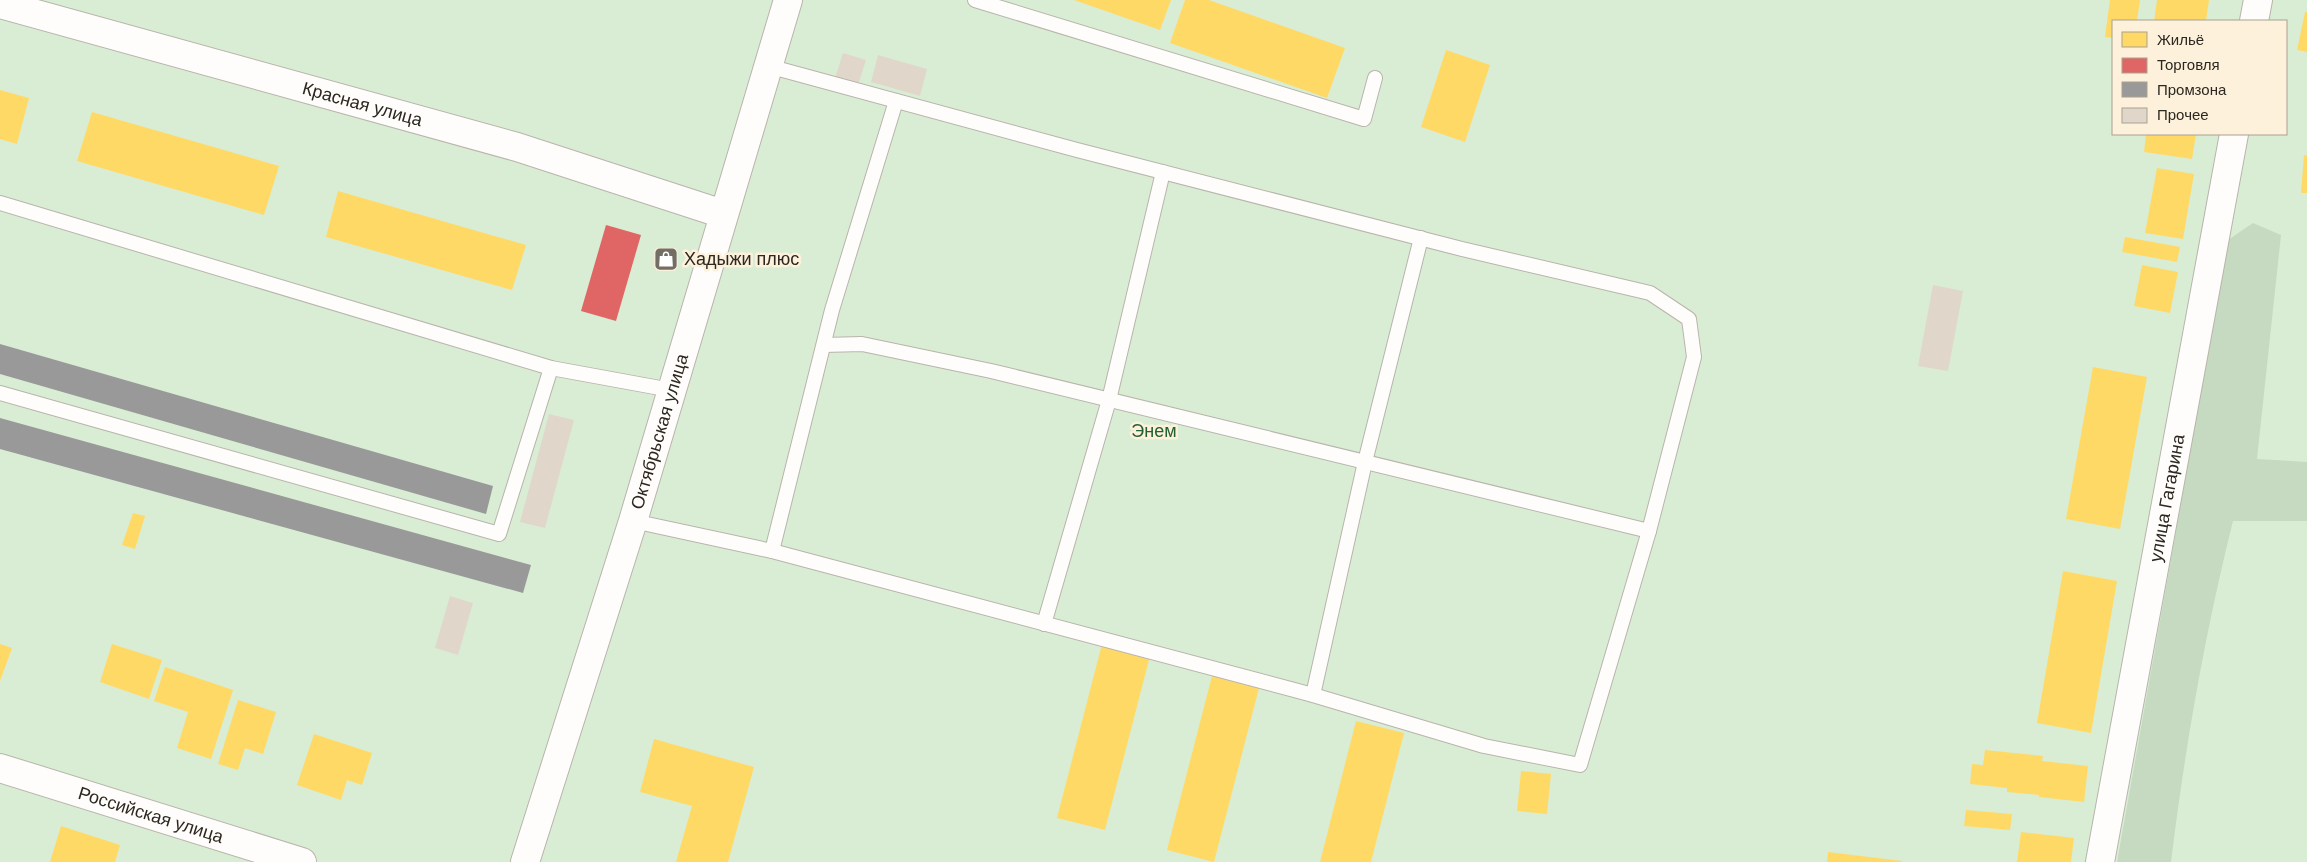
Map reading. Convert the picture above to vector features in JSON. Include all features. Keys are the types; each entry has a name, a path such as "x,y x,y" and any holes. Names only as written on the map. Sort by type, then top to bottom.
{"street":[{"name":"Октябрьская улица","path":"525,862 633,521 788,0"},
{"path":"2254,20 2258,0"},
{"name":"Красная улица","path":"0,4 70,11 517,147 723,214"},
{"name":"улица Гагарина","path":"2100,862 2234,135"},
{"name":"Российская улица","path":"0,768 302,862"}],"lane":[{"path":"975,0 1364,118 1375,78"},
{"path":"633,521 772,551 1313,695 1484,746 1580,765 1649,531 1694,357 1688,319 1650,293 1421,238 1162,172 768,66"},
{"path":"772,551 832,310 896,101"},
{"path":"1044,624 1109,400 1162,172"},
{"path":"0,203 552,368 671,390"},
{"path":"1313,695 1366,462 1421,238"},
{"path":"824,345 862,344 1109,400 1649,531"},
{"path":"0,393 499,534 552,368"}],"green space":[{"name":"Энем","path":"0,0 2307,0 2307,862 0,862"},
{"path":"2253,223 2281,235 2257,459 2307,462 2307,521 2233,521 2213,605 2197,690 2171,862 2117,862 2228,240"}],"building: Жильё":[{"path":"1074,0 1171,0 1160,30"},
{"path":"1185,0 1209,0 1345,48 1327,98 1170,43"},
{"path":"2110,0 2140,0 2137,20 2112,20 2112,38 2105,37"},
{"path":"2157,0 2209,0 2206,20 2154,20"},
{"path":"2305,12 2307,12 2307,52 2297,50"},
{"path":"1446,50 1490,65 1465,142 1421,127"},
{"path":"0,90 29,98 17,144 0,139"},
{"path":"92,112 279,166 264,215 77,161"},
{"path":"2146,135 2196,135 2192,159 2144,152"},
{"path":"2304,155 2307,156 2307,193 2301,193"},
{"path":"2157,168 2194,174 2183,239 2145,233"},
{"path":"338,191 526,245 512,290 326,237"},
{"path":"2125,237 2180,247 2177,262 2122,252"},
{"path":"2142,265 2178,272 2170,313 2134,306"},
{"path":"2093,367 2147,377 2120,529 2066,519"},
{"path":"133,513 145,516 135,549 122,545"},
{"path":"2063,571 2117,581 2091,733 2037,723"},
{"path":"0,644 12,648 0,681"},
{"path":"112,644 162,660 149,699 100,682"},
{"path":"1102,644 1150,656 1105,830 1057,818"},
{"path":"165,667 233,690 211,759 177,748 188,712 154,701"},
{"path":"1212,676 1259,688 1214,862 1167,850"},
{"path":"238,700 276,712 263,754 245,748 238,770 218,764"},
{"path":"1356,721 1404,733 1371,862 1320,862"},
{"path":"314,734 372,753 362,785 347,780 341,800 297,785"},
{"path":"654,739 754,767 728,862 676,862 692,806 640,792"},
{"path":"1985,750 2043,756 2042,761 2088,766 2084,802 2007,792 2007,788 1970,784 1972,764 1983,765"},
{"path":"1521,771 1551,774 1547,814 1517,811"},
{"path":"1966,810 2012,814 2010,830 1964,826"},
{"path":"61,826 120,845 115,862 50,862"},
{"path":"2021,832 2074,838 2071,862 2017,862"},
{"path":"1828,852 1902,861 1827,862"}],"building: Торговля":[{"path":"606,225 641,235 616,321 581,311"}],"building: Промзона":[{"path":"0,344 493,486 486,514 0,374"},
{"path":"0,418 531,565 523,593 0,449"}],"building: Прочее":[{"path":"843,53 866,60 858,85 835,78"},
{"path":"878,55 927,69 920,96 871,82"},
{"path":"1933,285 1963,291 1948,371 1918,366"},
{"path":"549,414 574,420 545,528 520,522"},
{"path":"450,596 473,603 458,655 435,648"}],"place":[{"name":"Хадыжи плюс","path":"666,259"}]}
